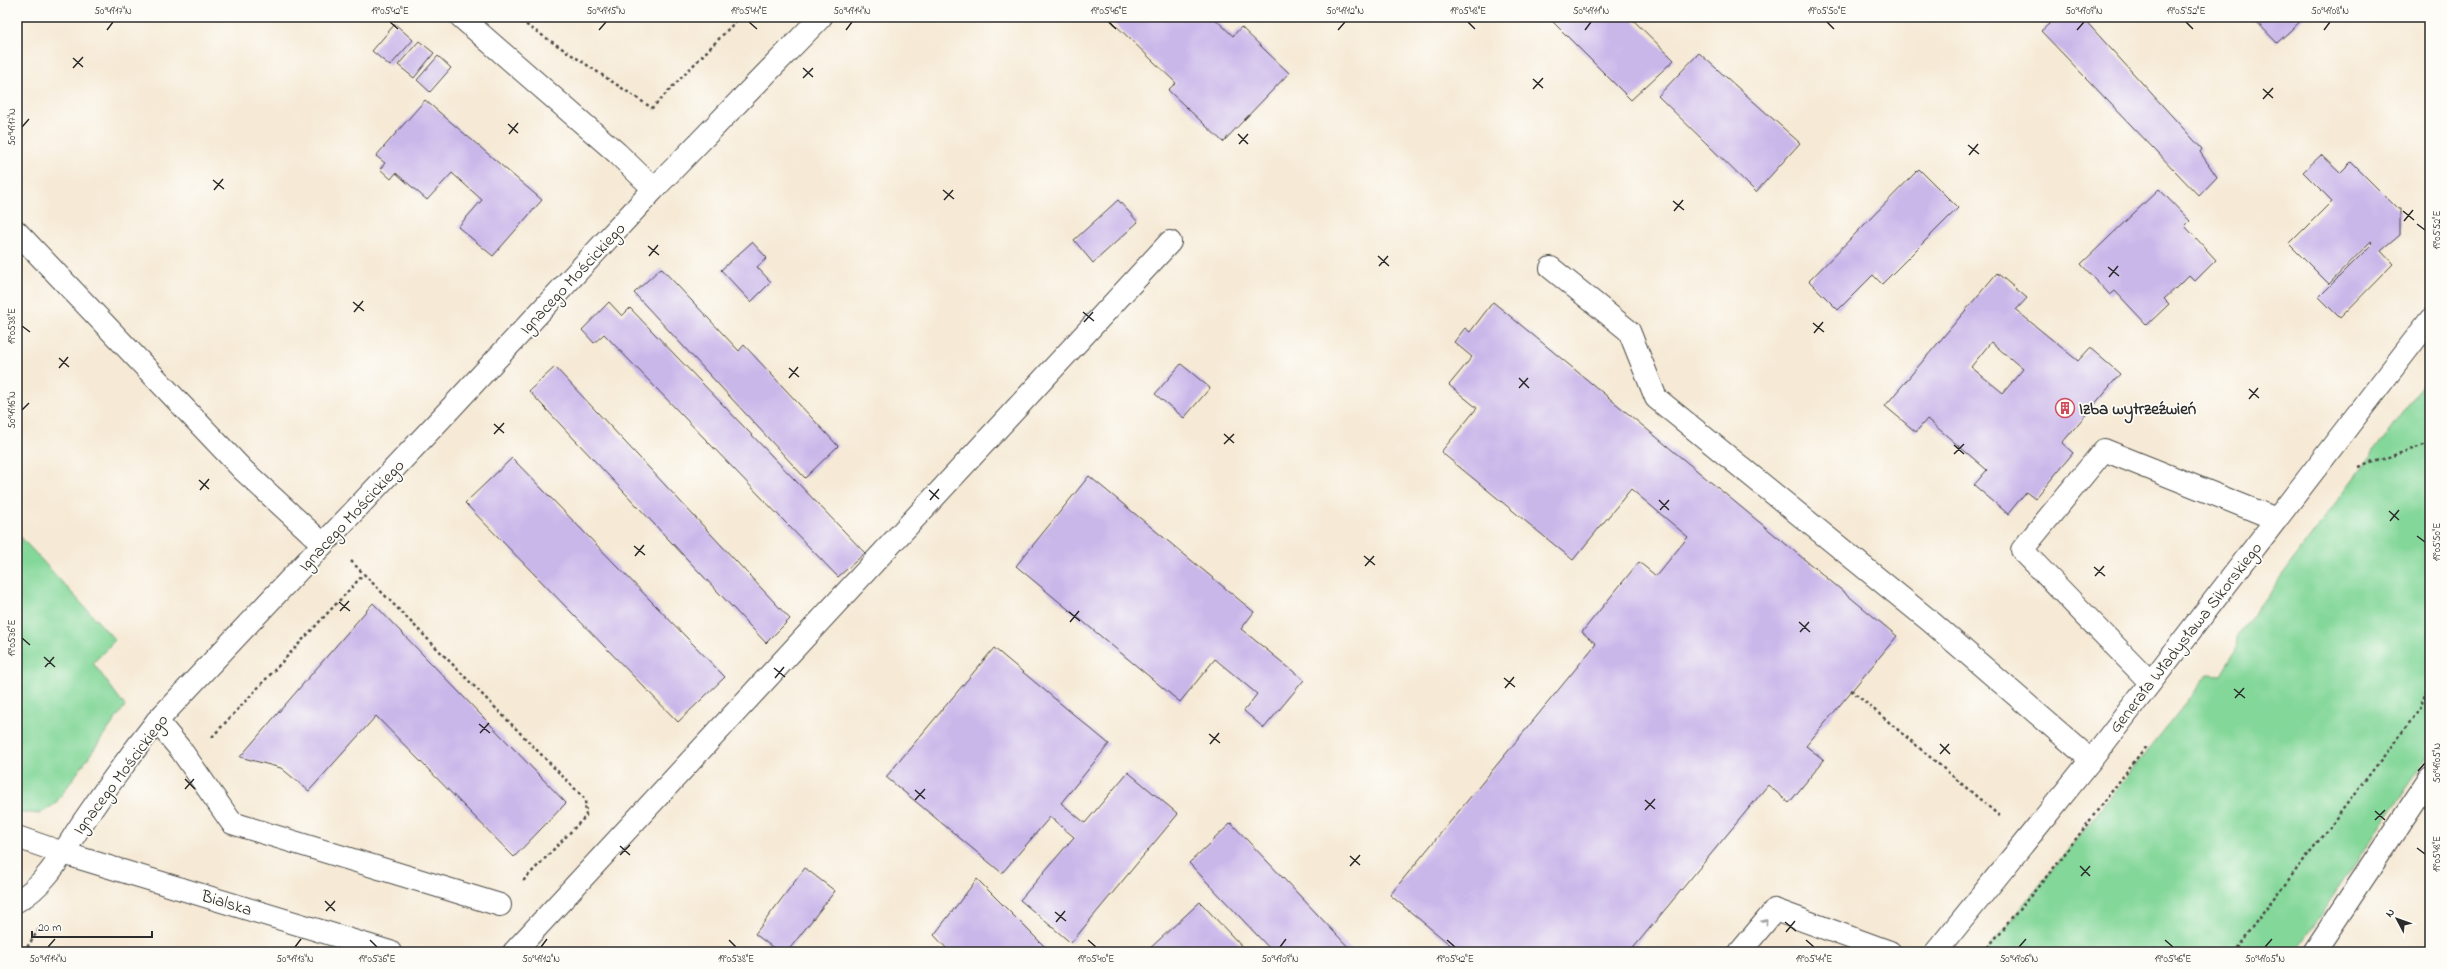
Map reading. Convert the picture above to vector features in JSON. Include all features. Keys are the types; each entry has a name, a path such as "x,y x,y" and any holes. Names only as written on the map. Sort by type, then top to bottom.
{"street":[{"path":"461,17 617,153 654,189"},
{"name":"Ignacego Mościckiego","path":"63,853 125,762 157,721 445,415 654,189 822,17"},
{"path":"17,232 243,470 325,541"},
{"path":"514,952 1170,242"},
{"path":"1551,268 1629,331 1656,398 1930,621 2091,760"},
{"name":"Generała Władysława Sikorskiego","path":"1936,952 2091,760 2430,320"},
{"path":"2150,682 2022,550 2104,450 2276,519"},
{"path":"157,721 189,761 232,823 500,905"},
{"path":"2314,952 2430,778"},
{"name":"Bialska","path":"17,837 63,853 390,952"},
{"path":"17,901 32,893 63,853"},
{"path":"1740,952 1775,910 1890,952"}],"path":[{"path":"514,17 652,108 740,17"},
{"path":"2353,469 2430,443"},
{"path":"325,541 364,574 585,799 586,816 500,905"},
{"path":"189,761 364,574"},
{"path":"2233,952 2420,709 2430,680"},
{"path":"1851,690 2057,864"}],"green space":[{"path":"2430,375 2430,754 2295,952 1986,952 2209,674 2221,675 2236,650 2237,636"},
{"path":"17,533 115,640 93,663 125,706 55,804 39,814 22,812 17,815"}],"building":[{"path":"1107,17 1213,17 1233,36 1241,27 1289,73 1223,142 1168,90 1176,83"},
{"path":"1548,17 1630,17 1674,60 1631,100"},
{"path":"2057,17 2082,17 2202,149 2200,152 2217,177 2199,196 2041,31"},
{"path":"2252,17 2305,17 2277,43"},
{"path":"395,24 413,40 390,66 372,51"},
{"path":"419,41 434,53 414,78 398,65"},
{"path":"1699,53 1800,143 1756,192 1658,96"},
{"path":"438,56 451,68 430,92 417,80"},
{"path":"425,100 542,200 493,256 458,227 482,200 452,173 427,200 396,173 391,179 380,169 385,163 376,156"},
{"path":"2321,155 2340,173 2351,162 2398,209 2400,209 2400,235 2381,251 2393,264 2340,318 2319,297 2373,243 2371,241 2329,284 2289,244 2332,201 2303,172"},
{"path":"1919,169 1958,208 1882,284 1873,275 1838,310 1809,281"},
{"path":"2159,189 2190,221 2185,226 2216,260 2195,281 2189,275 2164,299 2169,304 2147,325 2115,291 2110,295 2081,264"},
{"path":"1118,200 1138,222 1093,263 1074,240"},
{"path":"752,242 767,258 757,267 771,282 751,302 721,270"},
{"path":"661,268 739,351 744,345 838,446 805,478 634,293"},
{"path":"1997,273 2027,298 2016,310 2078,361 2090,348 2120,374 2062,443 2073,453 2035,499 2026,492 2008,514 1974,485 1987,470 1927,419 1916,432 1885,406","holes":["1991,342 2023,369 2003,393 1971,367"]},
{"path":"609,302 622,316 630,308 865,553 838,577 604,334 594,343 582,330"},
{"path":"1493,302 1897,636 1806,746 1824,760 1789,803 1768,785 1630,952 1459,952 1390,895 1596,644 1582,632 1639,562 1656,576 1688,537 1631,489 1573,560 1441,452 1477,408 1449,385 1472,357 1454,342 1465,328 1470,332"},
{"path":"1181,364 1210,388 1184,418 1155,394"},
{"path":"555,367 790,619 766,643 529,391"},
{"path":"512,458 725,677 678,722 465,503"},
{"path":"1089,476 1254,612 1241,629 1304,680 1264,728 1244,711 1257,694 1215,659 1180,702 1016,566"},
{"path":"373,603 566,803 514,857 376,716 309,791 281,768 240,757"},
{"path":"994,648 1109,744 1061,803 1085,823 1128,772 1178,814 1071,943 1020,900 1074,837 1050,817 1002,873 886,777"},
{"path":"1231,823 1353,952 1273,952 1189,863"},
{"path":"805,868 835,891 787,952 779,952 755,934"},
{"path":"977,879 1050,952 946,952 948,950 934,935"},
{"path":"1200,902 1247,952 1146,952"}],"place":[{"name":"Izba wytrzeźwień","path":"2065,408"}]}
